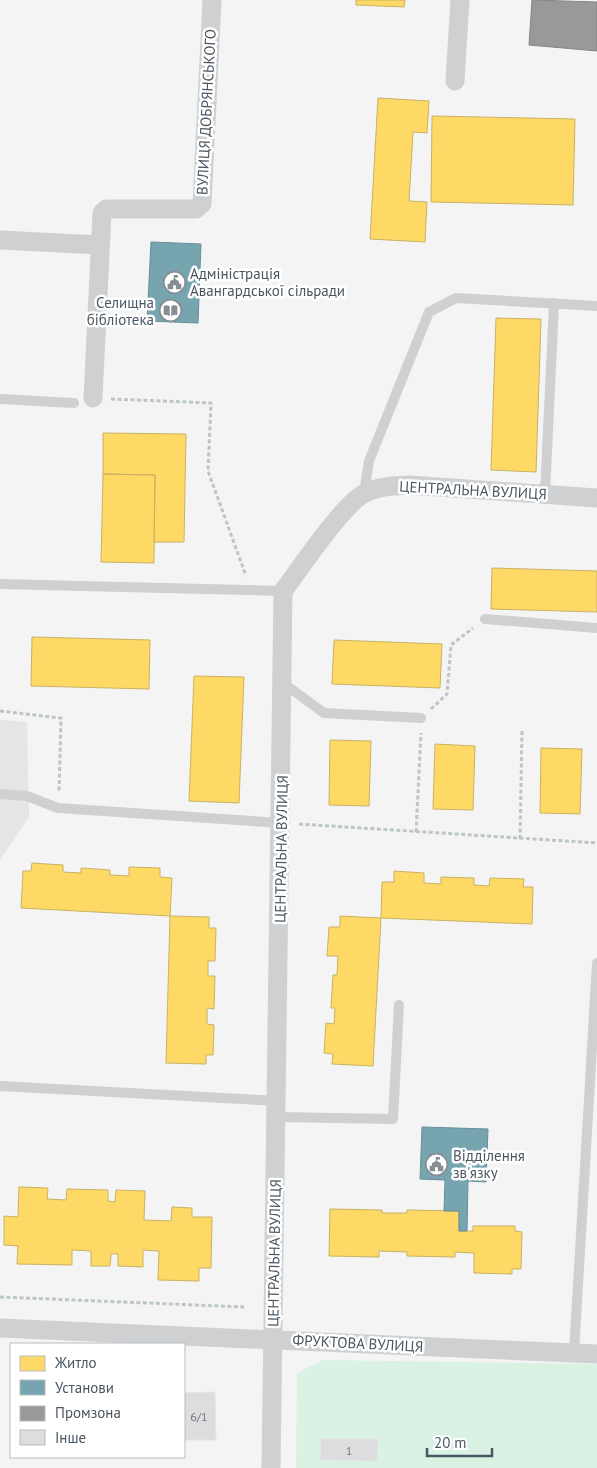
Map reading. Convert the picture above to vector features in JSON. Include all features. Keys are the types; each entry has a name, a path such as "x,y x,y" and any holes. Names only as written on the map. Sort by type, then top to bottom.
{"street":[{"name":"ВУЛИЦЯ ДОБРЯНСЬКОГО","path":"93,398 102,213 106,209 196,209 202,204 212,0"},
{"path":"455,81 460,0"},
{"path":"0,240 100,245"},
{"name":"ЦЕНТРАЛЬНА ВУЛИЦЯ","path":"271,1468 283,591 348,506 364,494 385,486 410,485 597,498"},
{"name":"ФРУКТОВА ВУЛИЦЯ","path":"0,1328 597,1354"}],"lane":[{"path":"364,494 369,462 429,312 456,298 597,306"},
{"path":"545,494 554,303"},
{"path":"0,399 74,403"},
{"path":"0,584 283,591"},
{"path":"485,619 597,628"},
{"path":"283,683 324,713 421,718"},
{"path":"0,794 27,796 58,808 281,823"},
{"path":"574,1353 595,1032 597,963"},
{"path":"0,1086 393,1119 399,1005"}],"path":[{"path":"93,398 211,403 208,471 251,590"},
{"path":"416,832 421,718 447,694 451,645 485,619"},
{"path":"0,711 61,718 58,808"},
{"path":"520,839 522,730"},
{"path":"281,823 597,843"},
{"path":"0,1297 245,1307"}],"shaded area":[{"path":"0,720 27,722 29,817 0,860"}],"green space":[{"path":"323,1360 597,1364 597,1468 296,1468 297,1373"}],"building: Житло":[{"path":"356,0 405,0 404,7 356,5"},
{"path":"378,98 429,101 427,133 413,132 409,201 427,202 425,242 370,239"},
{"path":"432,116 575,119 573,205 431,202"},
{"path":"496,318 541,319 536,472 491,470"},
{"path":"103,433 186,434 184,542 154,542 155,475 103,474"},
{"path":"103,474 155,475 154,563 101,562"},
{"path":"492,568 597,571 597,612 491,609"},
{"path":"32,637 150,640 149,689 31,686"},
{"path":"334,640 442,644 440,688 332,684"},
{"path":"194,676 244,677 239,803 189,801"},
{"path":"330,740 371,741 369,806 329,805"},
{"path":"435,744 475,746 473,810 433,809"},
{"path":"541,748 582,749 580,814 540,813"},
{"path":"32,863 63,865 63,872 81,873 81,868 110,870 110,875 129,876 129,867 160,868 160,877 172,878 170,916 21,908 23,871 31,871"},
{"path":"394,871 424,873 424,883 441,884 441,877 474,878 474,885 489,886 490,878 524,879 523,887 533,887 532,924 381,918 382,882 394,882"},
{"path":"170,916 209,917 209,928 216,928 215,961 208,961 208,976 215,976 214,1009 207,1008 207,1024 214,1025 213,1055 206,1055 206,1064 166,1063"},
{"path":"340,916 381,918 373,1066 332,1064 333,1054 324,1053 326,1023 334,1024 335,1008 331,1008 333,975 337,975 338,956 327,956 329,927 340,927"},
{"path":"19,1187 48,1188 47,1199 66,1200 67,1189 108,1190 108,1201 115,1202 116,1190 145,1191 144,1220 171,1221 172,1207 192,1208 192,1217 212,1217 211,1268 199,1268 199,1281 158,1280 159,1251 143,1250 143,1267 118,1266 118,1254 111,1254 110,1266 91,1266 91,1251 72,1250 72,1265 17,1264 18,1246 4,1245 4,1216 18,1217"},
{"path":"330,1209 382,1210 382,1213 407,1213 407,1210 459,1211 459,1231 473,1231 473,1226 515,1226 515,1231 522,1232 521,1269 512,1269 512,1274 474,1273 474,1253 455,1252 455,1257 407,1256 407,1252 379,1251 379,1257 329,1256"}],"building: Установи":[{"name":"Адміністрація Авангардської сільради","path":"151,242 201,244 198,323 147,321"},
{"path":"422,1127 488,1129 486,1182 468,1181 467,1231 459,1231 459,1211 444,1211 445,1180 420,1179"}],"building: Промзона":[{"path":"532,0 597,2 597,51 529,45"}],"building: Інше":[{"path":"215,1392 216,1440 185,1440 185,1393"},
{"path":"321,1439 378,1439 377,1461 320,1460"}],"place":[{"name":"Адміністрація Авангардської сільради","path":"174,282"},
{"name":"Селищна бібліотека","path":"170,311"},
{"name":"Відділення зв'язку","path":"437,1164"}]}
